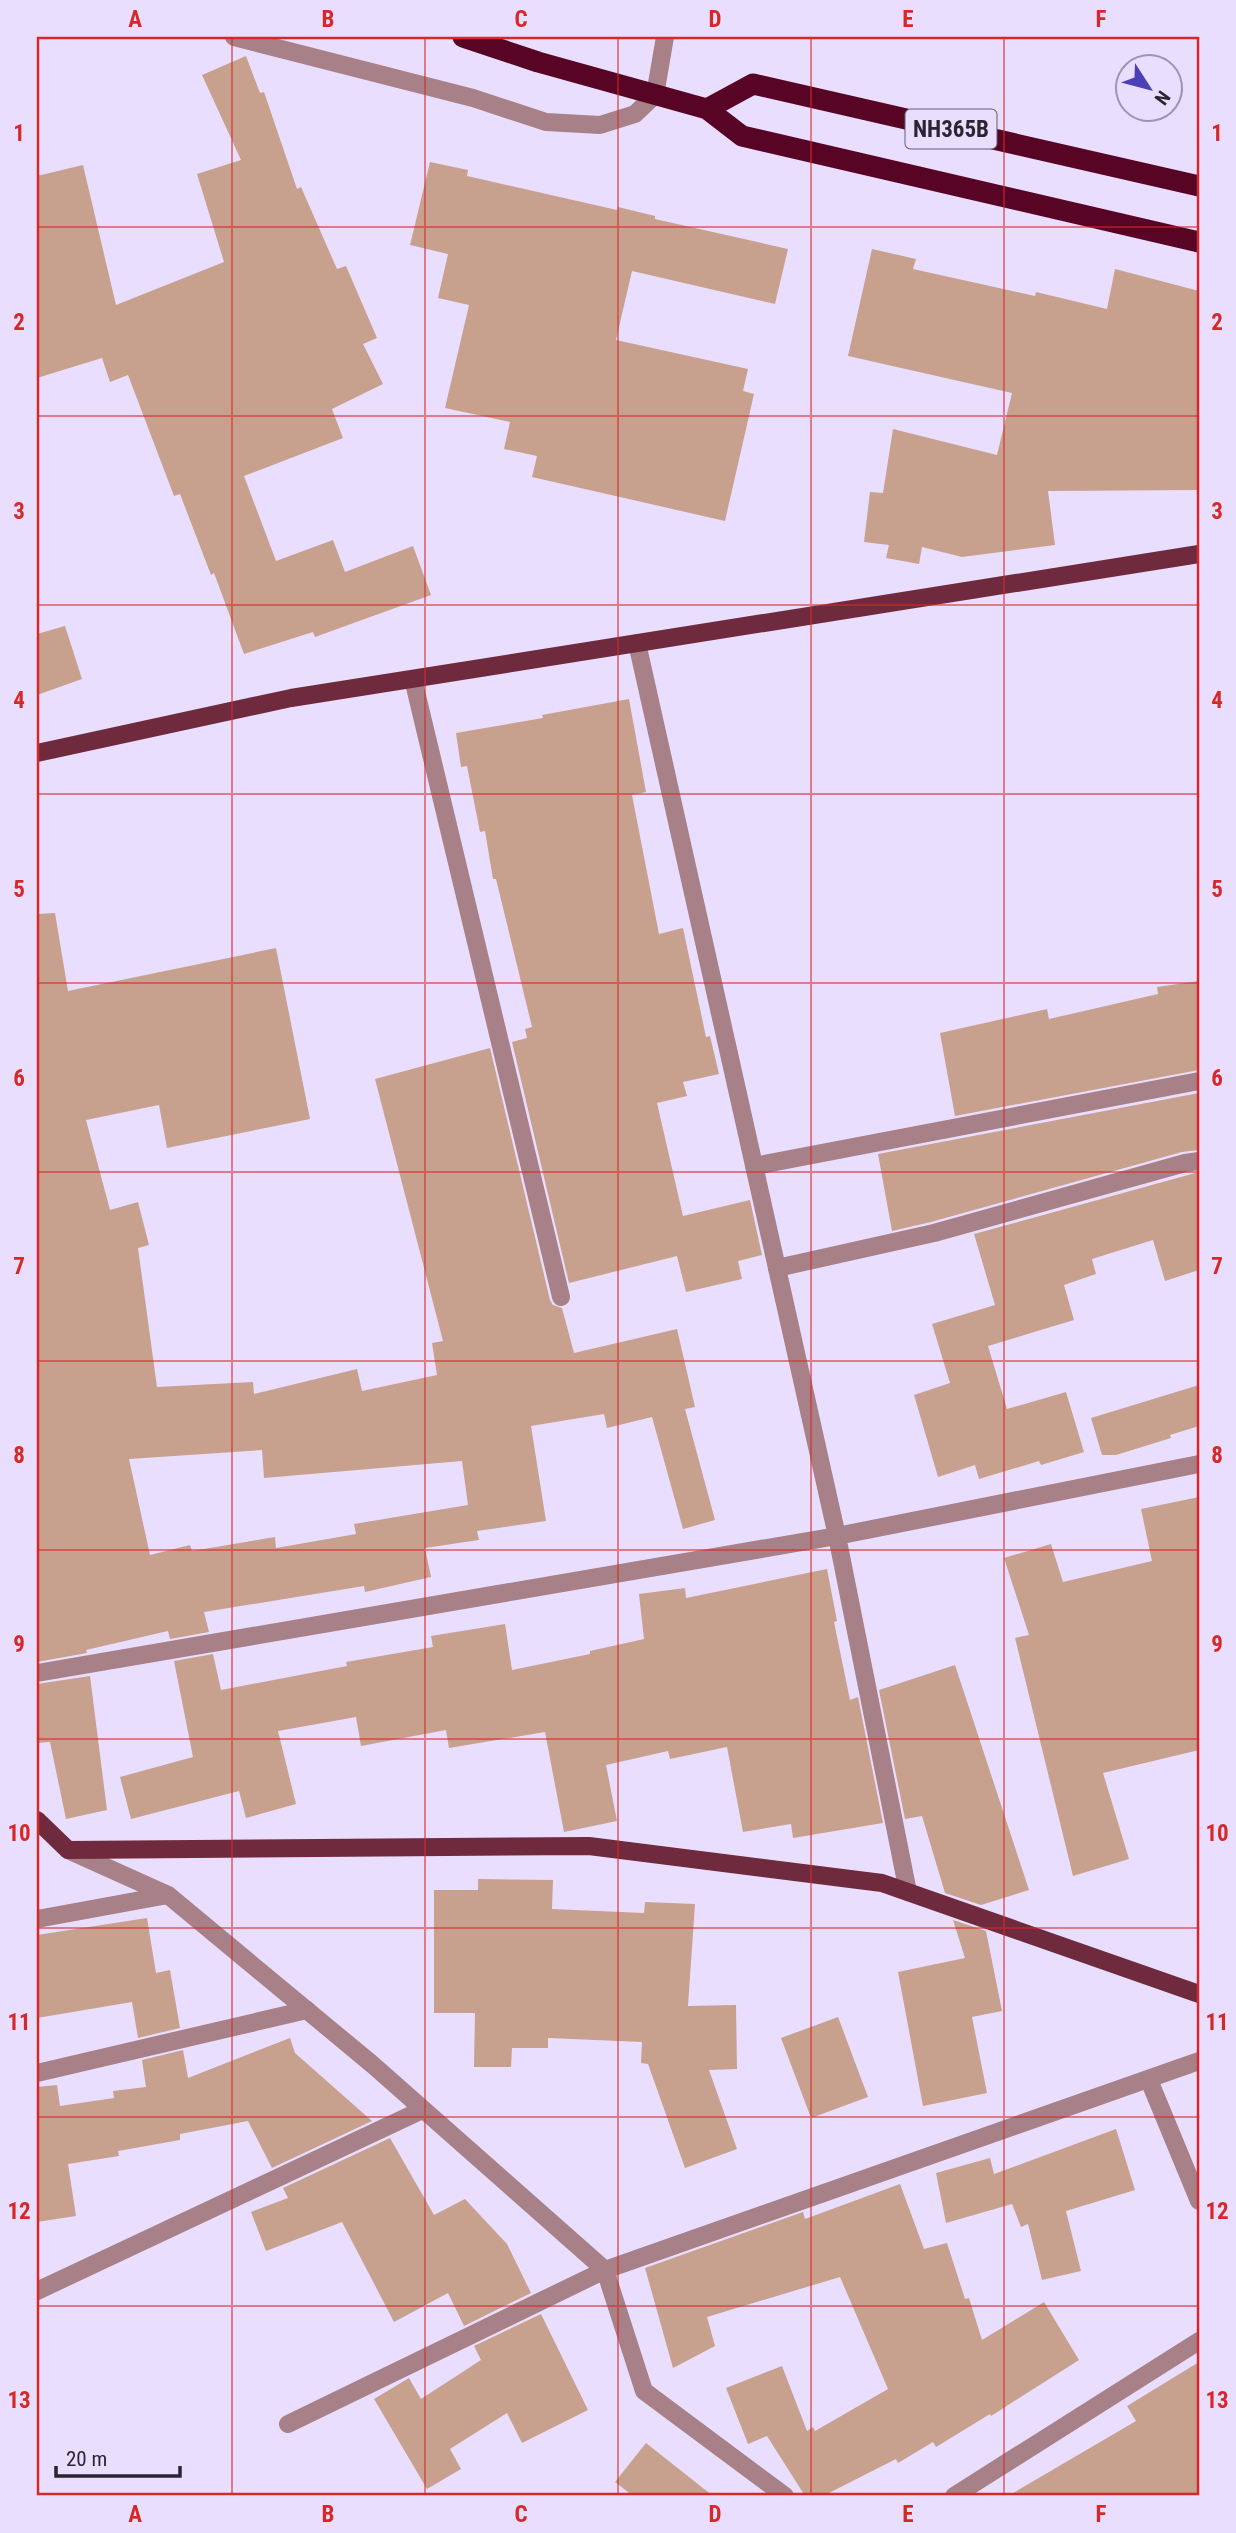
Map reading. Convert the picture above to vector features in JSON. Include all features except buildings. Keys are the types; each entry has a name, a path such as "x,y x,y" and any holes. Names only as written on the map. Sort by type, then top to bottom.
{"highway":[{"path":"463,37 538,62 707,109 742,136 1199,242"},
{"name":"NH365B","path":"707,109 753,84 1199,186"}],"main road":[{"path":"37,752 291,698 1199,554"},
{"path":"37,1819 68,1850 589,1846 882,1883 1199,1994"}],"street":[{"path":"234,37 473,98 546,122 600,125 635,114 655,95 665,37"},
{"path":"637,643 837,1536 908,1892"},
{"path":"414,679 561,1297"},
{"path":"754,1166 1199,1081"},
{"path":"777,1268 934,1233 1199,1161"},
{"path":"37,1673 837,1536 1199,1464"},
{"path":"68,1850 168,1895 373,2065 605,2270 644,2391 785,2496"},
{"path":"37,1919 168,1895"},
{"path":"37,2073 307,2010"},
{"path":"288,2424 605,2270 1199,2061"},
{"path":"1149,2080 1199,2201"},
{"path":"37,2291 422,2110"},
{"path":"954,2496 1199,2341"}]}
